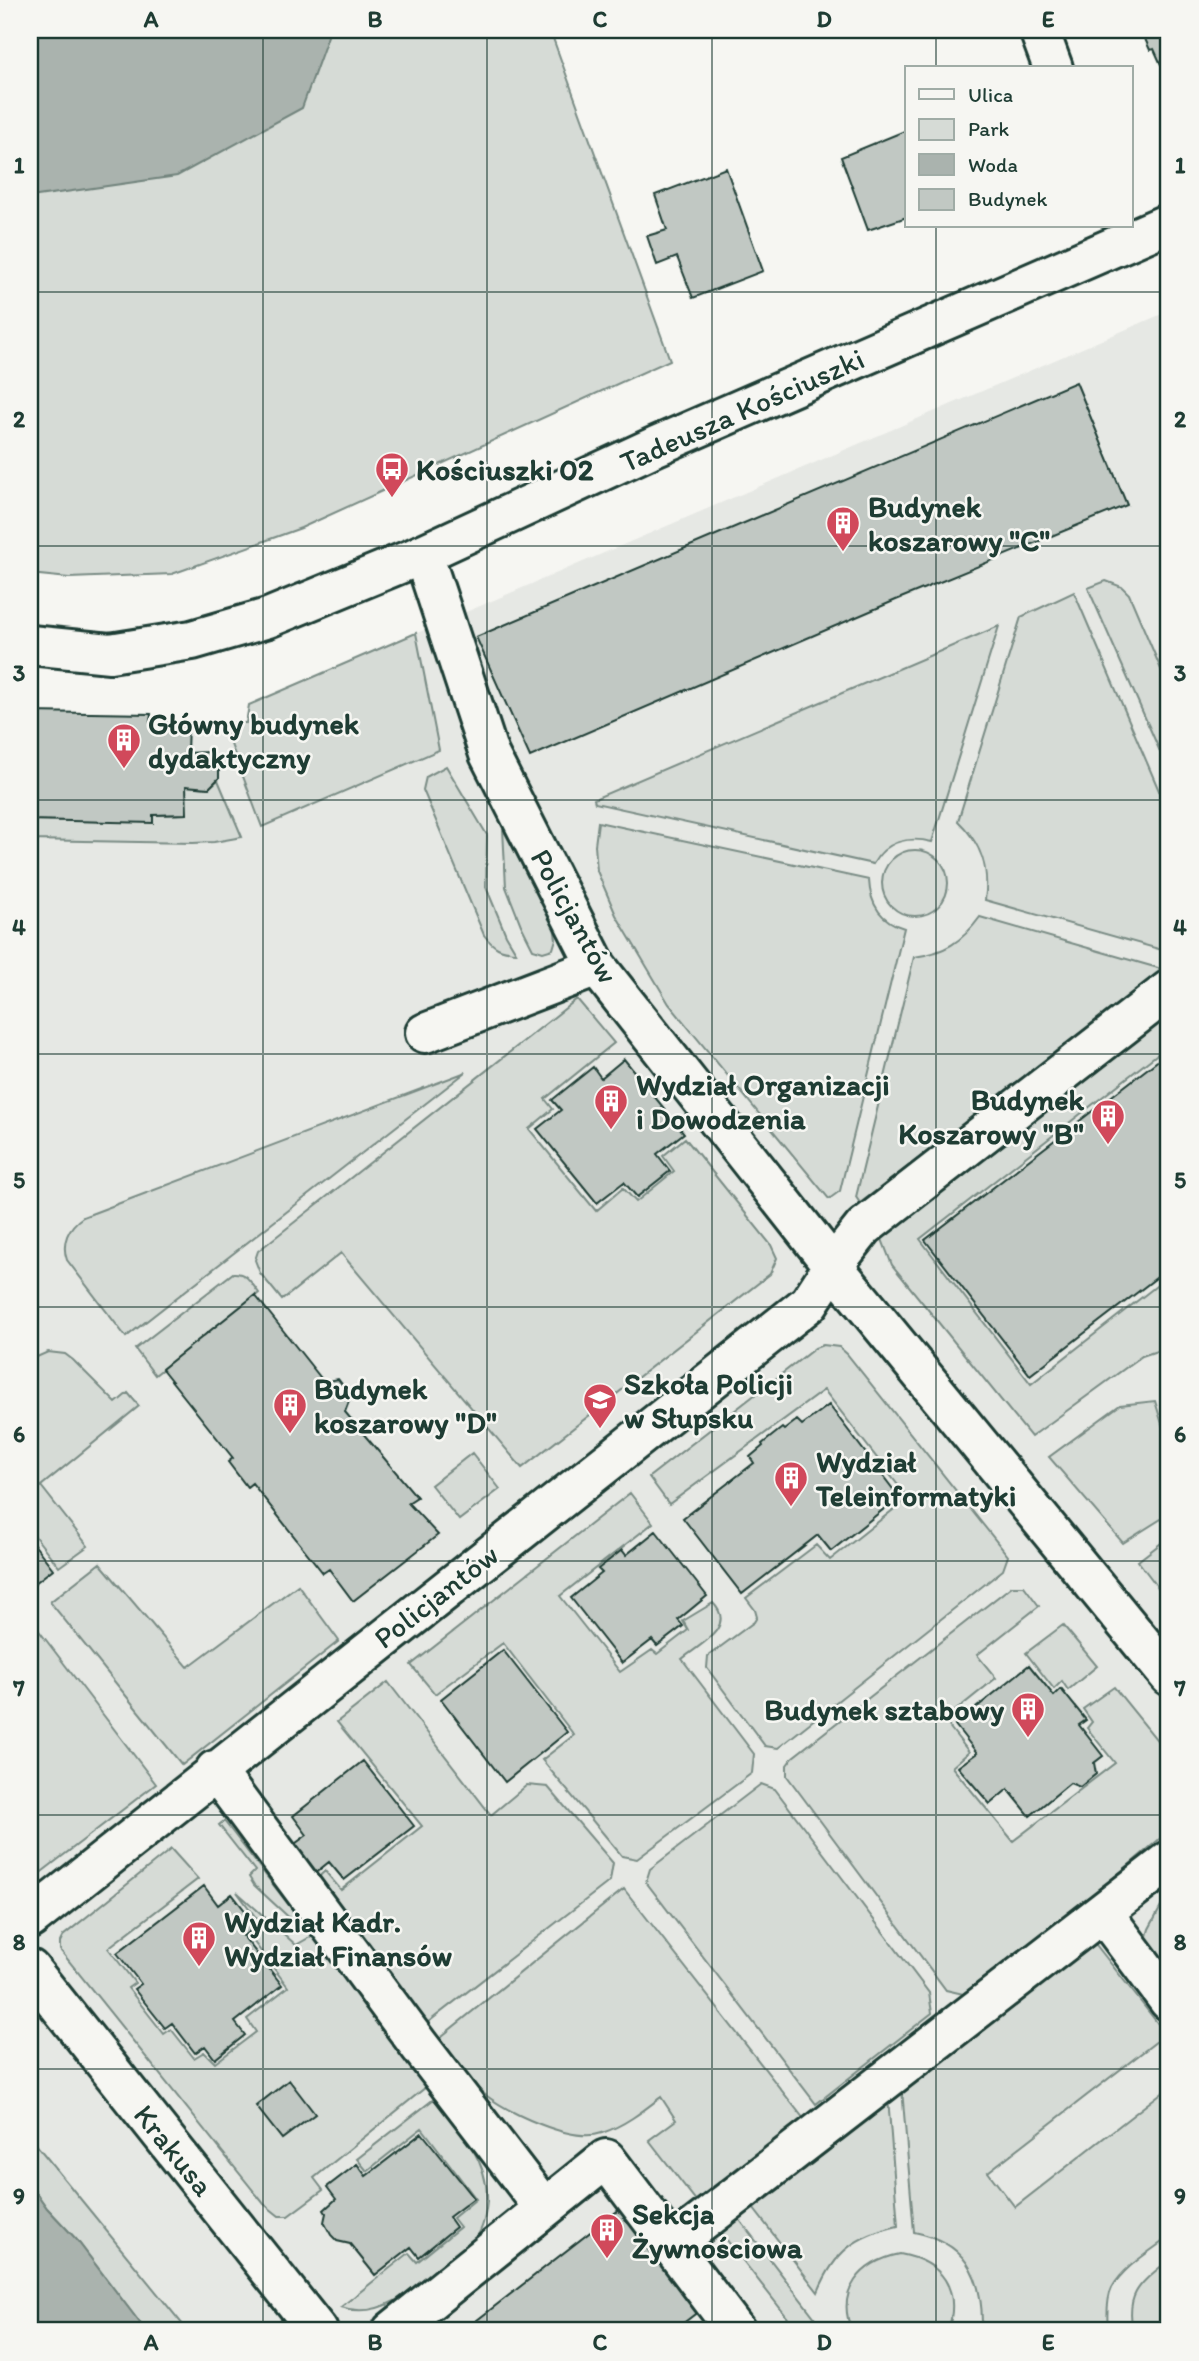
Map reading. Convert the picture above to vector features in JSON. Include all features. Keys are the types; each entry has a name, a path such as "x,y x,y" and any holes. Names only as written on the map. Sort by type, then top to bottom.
{"street":[{"path":"1039,30 1052,66"},
{"name":"Tadeusza Kościuszki","path":"30,645 110,653 192,640 268,618 423,554 1113,236 1169,223"},
{"name":"Policjantów","path":"423,554 489,754 597,967 833,1266 1169,1676"},
{"path":"425,1033 597,967"},
{"path":"833,1266 864,1227 1169,990"},
{"name":"Policjantów","path":"30,1919 808,1303 833,1266"},
{"path":"215,1770 418,2044 544,2208"},
{"path":"671,2246 1169,1861"},
{"path":"1103,1913 1169,2001"},
{"name":"Krakusa","path":"30,1969 318,2331"},
{"path":"392,2331 606,2159 736,2331"}],"shaded area":[{"name":"Szkoła Policji w Słupsku","path":"1169,311 1169,2331 189,2331 30,2137 30,712 151,714 151,722 246,723 249,705"}],"green space":[{"path":"30,30 550,30 670,360 301,528 172,574 69,578 30,574"},
{"path":"1106,581 1122,587 1129,594 1169,688 1169,772 1088,588"},
{"path":"1074,592 1169,814 1169,952 985,900 986,877 982,857 973,838 958,821 1021,617"},
{"path":"999,626 932,842 898,842 884,850 873,864 595,803 594,799"},
{"path":"416,633 439,750 262,827 223,723 246,723 249,705"},
{"path":"446,766 487,835 486,887 516,952 498,948 484,935 423,790 426,777"},
{"path":"218,780 242,837 193,843 30,840 30,820 153,822 153,815 186,814 186,786 209,788"},
{"path":"598,822 869,880 878,910 889,921 904,928 840,1191 829,1199 669,1004 616,915 597,871 595,845"},
{"path":"503,829 554,926 556,939 553,949 543,952 533,949 521,925 506,887"},
{"path":"915,850 938,860 948,883 938,906 915,916 892,906 882,883 892,860"},
{"path":"980,917 1165,970 860,1203 856,1197 914,957 934,953 951,945"},
{"path":"577,999 614,1043 545,1099 553,1109 529,1129 596,1211 623,1188 636,1202 674,1171 663,1156 685,1138 771,1245 777,1258 770,1274 522,1468 341,1253 282,1300 260,1273 255,1260 258,1251"},
{"path":"1169,1012 1169,1045 920,1239 1031,1384 1169,1276 1169,1347 1142,1356 1031,1437 892,1265 880,1234"},
{"path":"466,1072 126,1337 67,1260 67,1236 83,1217"},
{"path":"233,1273 245,1276 259,1293 155,1375 135,1349"},
{"path":"823,1345 839,1347 847,1354 1008,1556 1003,1570 778,1748 765,1746 707,1668 708,1656 754,1622 757,1617 755,1610 746,1598 816,1545 830,1560 908,1498 824,1390 669,1504 649,1477 815,1348"},
{"path":"48,1352 65,1354 73,1360 116,1403 128,1393 139,1406 41,1486 88,1546 59,1567 30,1530 30,1360"},
{"path":"1155,1401 1169,1447 1169,1514 1123,1543 1049,1457 1120,1405"},
{"path":"472,1453 500,1489 459,1520 431,1485"},
{"path":"630,1493 653,1523 560,1596 620,1672 652,1650 657,1654 688,1630 683,1621 713,1603 721,1620 718,1628 682,1659 754,1754 752,1773 637,1859 622,1856 542,1760 574,1735 503,1643 435,1694 411,1665"},
{"path":"1169,1537 1169,1602 1138,1561"},
{"path":"100,1563 188,1667 298,1585 339,1641 182,1765 50,1602"},
{"path":"1012,1586 1024,1586 1039,1606 977,1655 996,1678 944,1720 969,1752 952,1767 1013,1841 1115,1763 1087,1728 1092,1722 1083,1709 1114,1687 1169,1755 1169,1831 1104,1886 963,1994 946,1990 787,1776 787,1765 793,1757"},
{"path":"30,1619 156,1784 30,1881"},
{"path":"1063,1625 1097,1666 1068,1690 1062,1681 1054,1689 1026,1653"},
{"path":"388,1682 491,1815 527,1785 548,1787 613,1863 610,1881 427,2023 313,1882 325,1871 341,1890 422,1826 337,1722"},
{"path":"761,1784 775,1789 929,1993 932,2013 816,2104 646,1882 650,1869"},
{"path":"224,1821 298,1917 297,1923 254,1885 249,1877 255,1871 219,1825"},
{"path":"171,1849 198,1879 108,1948 135,1983 128,1988 164,2034 171,2029 194,2058 204,2052 215,2063 256,2032 247,2019 288,1987 250,1937 263,1927 237,1892 296,1945 312,1936 426,2087 314,2178 323,2190 288,2216 279,2216 264,2204 60,1950 63,1936"},
{"path":"624,1889 804,2119 697,2202 649,2140 676,2120 661,2097 626,2122 602,2133 574,2134 557,2130 523,2117 483,2093 437,2040"},
{"path":"1169,1892 1169,1977 1145,1943 1149,1929"},
{"path":"1093,1941 1166,2034 988,2172 1015,2207 1169,2087 1169,2237 1117,2280 1109,2298 1108,2331 1013,2331 982,2323 974,2275 957,2252 931,2237 914,2232 902,2089"},
{"path":"888,2097 898,2226 858,2240 848,2247 832,2266 818,2292 750,2204"},
{"path":"434,2099 470,2145 483,2172 487,2201 481,2228 468,2246 399,2298 371,2309 341,2307 409,2253 417,2262 460,2227 453,2218 476,2199 422,2128 367,2171 357,2159"},
{"path":"30,2137 188,2331 146,2331 30,2184"},
{"path":"736,2215 825,2331 798,2331 719,2230"},
{"path":"900,2254 927,2264 945,2280 952,2302 948,2331 852,2331 847,2303 849,2291 855,2281 863,2271 874,2264"},
{"path":"1169,2260 1169,2272 1164,2276 1169,2283 1169,2331 1133,2331 1133,2297 1143,2282"}],"water":[{"path":"30,30 327,30 328,36 302,108 177,176 30,197"},
{"path":"30,2184 47,2208 76,2239 146,2331 30,2331"}],"building":[{"path":"1141,30 1169,30 1169,77 1167,78 1154,49 1150,50"},
{"path":"905,131 905,218 868,230 841,157"},
{"path":"726,168 763,271 693,298 677,257 657,265 647,236 667,230 655,195"},
{"name":"Budynek koszarowy \"C\"","path":"1076,382 1127,505 896,600 530,757 476,637"},
{"name":"Główny budynek dydaktyczny","path":"30,712 151,714 150,722 188,723 187,753 209,752 219,762 219,778 209,788 186,786 187,814 153,815 153,823 30,820"},
{"name":"Budynek Koszarowy \"B\"","path":"1169,1052 1169,1268 1030,1375 925,1240"},
{"name":"Wydział Organizacji i Dowodzenia","path":"624,1059 684,1133 657,1154 670,1171 637,1197 624,1182 597,1203 537,1129 561,1110 552,1100 593,1067 601,1078"},
{"name":"Budynek koszarowy \"D\"","path":"255,1295 324,1382 338,1379 351,1396 345,1412 417,1497 408,1503 438,1535 353,1601 329,1569 323,1573 252,1483 247,1487 228,1462 233,1458 162,1369"},
{"name":"Wydział Teleinformatyki","path":"829,1405 899,1497 831,1551 818,1535 742,1594 683,1518 754,1463 750,1457 782,1428 784,1430 797,1420 802,1425"},
{"path":"656,1531 707,1596 678,1620 683,1626 657,1646 652,1640 622,1663 571,1598 602,1573 598,1569 622,1550 626,1555"},
{"path":"30,1539 53,1569 30,1587"},
{"path":"503,1650 567,1732 505,1782 441,1699"},
{"name":"Budynek sztabowy","path":"1029,1665 1054,1696 1061,1689 1086,1720 1079,1725 1103,1756 1094,1763 1096,1774 1080,1787 1070,1783 1030,1816 1008,1789 990,1804 958,1767 977,1753 955,1725"},
{"path":"363,1761 414,1826 344,1880 329,1862 314,1874 292,1846 307,1835 293,1816"},
{"name":"Wydział Kadr. Wydział Finansów","path":"204,1886 218,1905 232,1894 257,1926 243,1936 282,1985 235,2022 245,2035 215,2059 205,2046 195,2053 172,2023 165,2028 134,1989 141,1984 117,1953"},
{"path":"289,2080 315,2114 282,2139 256,2106"},
{"path":"422,2133 474,2198 449,2217 456,2227 419,2257 411,2247 375,2275 350,2244 337,2241 331,2235 324,2222 324,2210 336,2199 327,2187 357,2164 366,2176"},
{"name":"Sekcja Żywnościowa","path":"620,2209 699,2311 673,2331 463,2331"}],"place":[{"name":"Kościuszki 02","path":"392,499"},
{"name":"Budynek koszarowy \"C\"","path":"843,553"},
{"name":"Główny budynek dydaktyczny","path":"124,770"},
{"name":"Wydział Organizacji i Dowodzenia","path":"611,1131"},
{"name":"Budynek Koszarowy \"B\"","path":"1108,1146"},
{"name":"Szkoła Policji w Słupsku","path":"600,1430"},
{"name":"Budynek koszarowy \"D\"","path":"290,1435"},
{"name":"Wydział Teleinformatyki","path":"791,1508"},
{"name":"Budynek sztabowy","path":"1028,1739"},
{"name":"Wydział Kadr. Wydział Finansów","path":"199,1968"},
{"name":"Sekcja Żywnościowa","path":"607,2260"}]}
